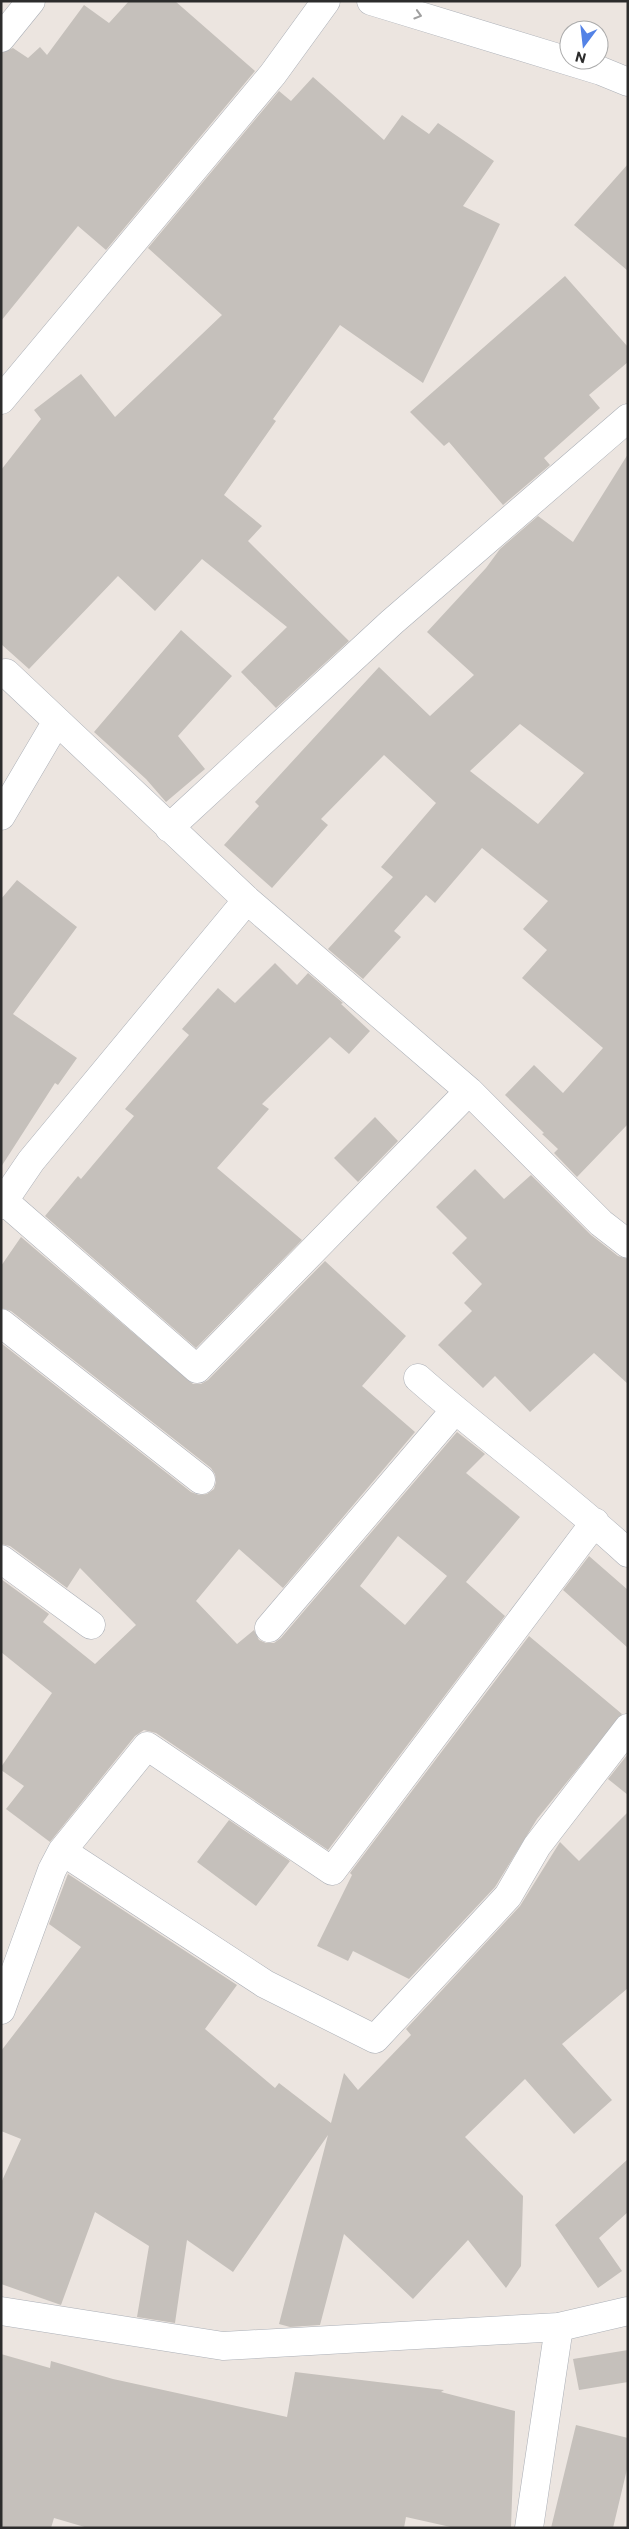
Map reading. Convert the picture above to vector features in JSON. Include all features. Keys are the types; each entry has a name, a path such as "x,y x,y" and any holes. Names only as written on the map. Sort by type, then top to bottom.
{"street":[{"path":"1,38 31,1"},
{"path":"1,400 273,74 326,1"},
{"path":"371,1 628,82"},
{"path":"169,828 392,622 628,418"},
{"path":"6,673 247,900 469,1091 601,1223 628,1244"},
{"path":"1,816 57,721"},
{"path":"247,900 31,1161 2,1203 197,1369 469,1091"},
{"path":"1,1323 201,1480"},
{"path":"418,1378 595,1522 628,1553"},
{"path":"269,1628 455,1410"},
{"path":"1,2010 52,1870 62,1852 147,1746 332,1871 595,1522"},
{"path":"1,1559 91,1625"},
{"path":"62,1852 264,1984 375,2040 508,1896 537,1846 628,1728"},
{"path":"1,2311 223,2346 559,2327 628,2311"},
{"path":"529,2528 559,2327"}],"building":[{"path":"129,1 175,1 255,71 106,250 78,226 1,321 1,53 13,48 28,58 40,47 47,55 84,5 109,23"},
{"path":"313,77 384,140 402,115 429,134 438,123 494,161 463,206 500,224 423,383 340,325 273,419 276,421 224,495 262,526 248,541 349,641 276,708 241,672 287,627 202,559 155,611 118,576 29,669 1,644 1,470 41,419 34,410 81,374 115,417 222,315 148,248 279,91 291,101"},
{"path":"628,164 628,271 574,225"},
{"path":"565,276 628,347 628,362 589,395 600,408 544,458 550,465 503,505 449,442 444,446 410,412"},
{"path":"628,454 628,1124 577,1177 554,1153 558,1149 542,1134 544,1133 505,1095 534,1065 563,1093 603,1048 522,978 547,950 523,929 548,901 482,848 435,903 426,895 394,931 401,937 363,979 328,949 393,877 381,867 436,803 384,755 321,819 328,825 272,888 224,845 259,806 255,802 379,667 430,716 474,675 427,632 486,568 500,549 538,516 573,542","holes":["520,724 584,773 538,824 470,771"]},
{"path":"181,630 232,676 178,736 205,769 166,802 146,779 94,732"},
{"path":"17,880 77,927 13,1014 77,1058 58,1085 55,1083 1,1167 1,899"},
{"path":"275,963 297,985 308,973 343,1003 341,1004 370,1031 349,1054 330,1037 262,1104 269,1109 217,1168 302,1240 196,1348 45,1216 78,1176 81,1179 134,1116 125,1109 189,1035 182,1029 218,988 235,1003"},
{"path":"375,1117 398,1141 358,1182 334,1158"},
{"path":"475,1169 504,1199 531,1175 591,1235 618,1256 628,1259 628,1384 594,1353 530,1412 495,1376 483,1388 438,1345 472,1311 464,1303 482,1284 452,1253 467,1238 436,1207"},
{"path":"21,1237 193,1384 201,1384 208,1380 325,1261 406,1336 362,1386 415,1432 283,1588 239,1549 196,1601 237,1644 254,1630 259,1640 266,1643 274,1643 281,1638 457,1432 485,1454 466,1473 520,1517 466,1582 505,1616 328,1850 156,1733 144,1730 135,1736 50,1842 6,1809 24,1786 1,1770 1,1767 52,1693 1,1652 1,1579 49,1614 43,1622 95,1664 136,1625 80,1568 67,1588 10,1546 1,1544 1,1343 191,1492 199,1495 207,1494 214,1489 216,1482 215,1474 211,1468 11,1311 1,1308 1,1266","holes":["398,1536 447,1576 405,1625 360,1586"]},
{"path":"589,1556 628,1590 628,1648 563,1590"},
{"path":"529,1636 622,1714 537,1819 495,1887 409,1979 353,1951 348,1961 317,1946 352,1875 350,1873"},
{"path":"628,1754 628,1795 608,1779"},
{"path":"628,1812 628,1988 562,2044 612,2100 574,2134 525,2079 465,2137 523,2196 521,2266 506,2288 468,2240 413,2299 344,2234 320,2325 290,2327 279,2324 328,2135 233,2272 187,2240 175,2323 137,2317 149,2246 95,2212 61,2305 1,2284 1,2183 21,2139 1,2131 1,2051 81,1947 49,1924 68,1874 237,1985 205,2029 275,2088 279,2083 331,2123 344,2073 358,2090 411,2035 406,2029 520,1906 560,1842 579,1861"},
{"path":"229,1820 290,1861 256,1906 197,1862"},
{"path":"628,2159 628,2212 599,2238 622,2271 598,2288 555,2225"},
{"path":"628,2350 628,2382 579,2390 573,2359"},
{"path":"1,2354 50,2368 51,2361 113,2379 287,2417 295,2372 444,2390 441,2392 515,2411 511,2528 455,2528 406,2517 404,2528 88,2528 54,2518 51,2528 1,2528"},
{"path":"576,2425 628,2438 628,2465 613,2528 551,2528"}]}
